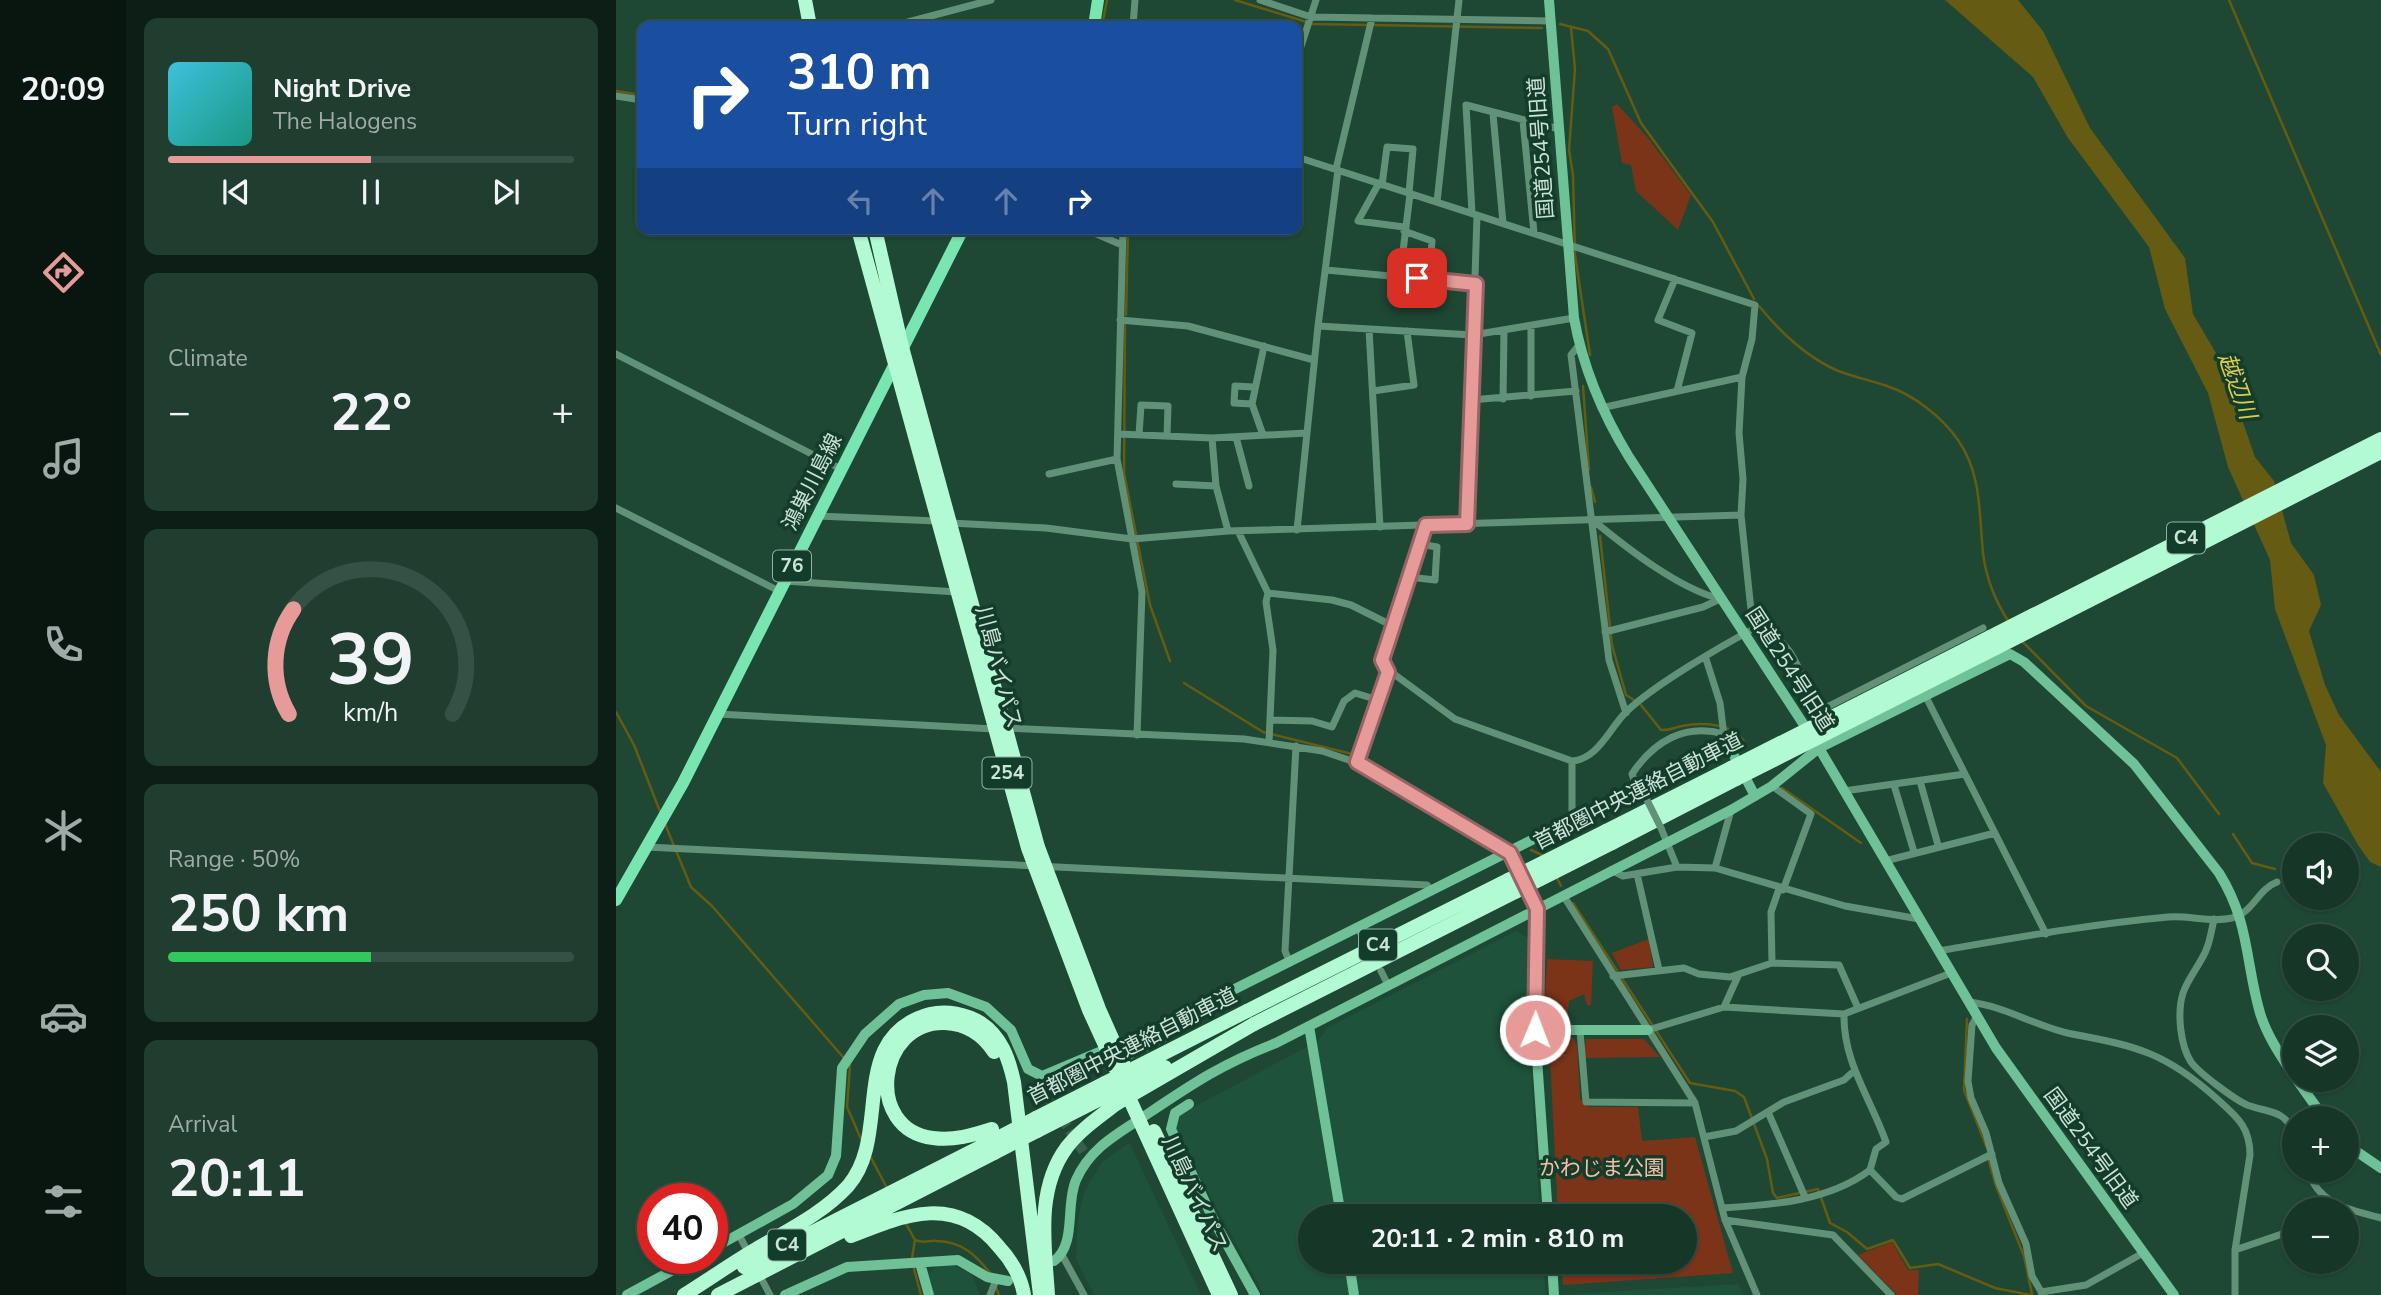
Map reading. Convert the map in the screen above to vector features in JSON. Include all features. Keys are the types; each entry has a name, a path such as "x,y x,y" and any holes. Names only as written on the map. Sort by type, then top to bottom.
{"highway":[{"path":"805,0 809,21"},
{"path":"815,0 818,21"},
{"name":"川島バイパス","path":"860,235 892,365 944,522 957,592 1041,868 1106,1049 1209,1247 1231,1295"},
{"name":"川島バイパス","path":"876,235 944,522 1000,729"},
{"name":"首都圏中央連絡自動車道","path":"718,1295 753,1263 822,1242 993,1141 1108,1089 1206,1032 1251,1017 1609,837 2381,439"},
{"name":"首都圏中央連絡自動車道","path":"1733,773 2381,452"},
{"name":"川島バイパス","path":"1041,868 1122,1058 1142,1117 1219,1295"},
{"path":"684,1295 753,1263 827,1206 849,1184 866,1151 877,1066 888,1043 913,1021 935,1013 961,1014 984,1025 1008,1058 1014,1082 1040,1295"},
{"path":"1048,1295 1044,1223 1050,1182 1066,1148 1108,1089 1251,1017"},
{"path":"1026,1295 1005,1081 998,1056 989,1044 965,1026 937,1023 922,1027 902,1039 893,1052 886,1078 891,1108 902,1122 919,1135 993,1141 1036,1120"},
{"name":"首都圏中央連絡自動車道","path":"690,1295 893,1198"},
{"path":"822,1242 836,1242 911,1215 934,1212 956,1216 974,1221 991,1237 1009,1259 1026,1295"},
{"path":"1209,1247 1238,1295"}],"main road":[{"path":"1095,21 1098,0"},
{"name":"鴻巣川島線","path":"616,900 620,883 645,847 718,714 959,235"}],"street":[{"path":"912,21 991,0"},
{"path":"1133,21 1135,0"},
{"path":"1260,0 1310,20 1456,24 1550,21"},
{"path":"1302,37 1316,0"},
{"path":"1437,202 1459,0"},
{"name":"国道254号旧道","path":"1549,0 1572,246 1574,318 1579,345 1601,408 1720,598 1749,632 1951,973 2020,1083 2174,1295"},
{"path":"1297,530 1337,170 1372,23"},
{"path":"616,96 637,99"},
{"path":"1467,524 1476,284 1466,105 1493,114 1559,128"},
{"path":"1493,114 1503,223"},
{"path":"1523,121 1534,233"},
{"path":"1400,276 1404,229 1410,193 1413,149 1387,147 1380,184 1358,222 1404,229 1433,241 1429,279"},
{"path":"1302,159 1755,305 1752,339 1742,377 1739,433 1743,479 1741,515 1749,632"},
{"path":"1100,235 1122,244"},
{"path":"1123,235 1117,459 1143,614 1137,735"},
{"path":"1326,270 1476,284"},
{"path":"1675,279 1658,320 1692,333 1677,391"},
{"path":"1318,326 1473,335 1574,318"},
{"path":"1120,320 1188,326 1314,360"},
{"path":"1531,326 1531,396"},
{"path":"1369,329 1380,527"},
{"path":"1503,399 1504,330"},
{"path":"1373,391 1415,385 1408,331"},
{"path":"1579,345 1571,355 1582,455 1594,521 1609,660 1626,713"},
{"path":"1263,435 1252,404 1253,387 1264,346"},
{"path":"616,354 841,469"},
{"path":"1601,408 1742,377"},
{"path":"1252,404 1234,403 1235,386 1253,387"},
{"path":"1471,400 1576,391"},
{"path":"1139,435 1141,405 1168,406 1167,436"},
{"path":"1118,434 1212,438 1307,433"},
{"path":"1236,437 1249,486"},
{"path":"1212,438 1216,486 1228,531"},
{"path":"1049,474 1117,459"},
{"path":"1176,484 1216,486"},
{"path":"616,508 782,586 957,592"},
{"path":"817,516 1046,528 1132,540 1228,531 1741,515"},
{"path":"1594,521 1645,559 1703,594 1720,598"},
{"path":"1426,525 1382,660 1388,672 1455,719 1572,761 1590,755 1626,713 1657,689 1749,632 1772,636 1790,652 1802,670 1814,707 1821,710 1983,628"},
{"path":"1238,531 1268,593 1266,602 1273,650 1269,742"},
{"path":"1409,577 1436,580 1437,547 1420,544"},
{"path":"1268,593 1332,600 1351,605 1393,626"},
{"path":"1608,632 1703,607 1720,598"},
{"path":"1973,633 1996,659"},
{"path":"1084,1295 1058,1258 1074,1183 1087,1156 1099,1146 1208,1072 1309,1026 1610,869 1731,810 1772,786 1819,748 2010,654 2024,662 2119,748 2218,873 2240,916 2261,1016 2282,1057"},
{"path":"1706,659 1724,734 1755,796"},
{"path":"1357,762 1388,672"},
{"path":"1270,720 1312,721 1332,727 1344,701 1355,692 1378,699"},
{"path":"1925,695 2046,934"},
{"path":"718,714 1269,742 1357,762 1510,853 1537,909 1535,1030 1547,1204"},
{"path":"1677,867 1661,828 1632,774 1637,765 1675,733 1709,730 1724,734"},
{"path":"1122,1058 1164,1037 1189,1012 1639,788 1724,734"},
{"path":"1290,963 1285,951 1296,746"},
{"path":"1572,761 1572,822"},
{"path":"1844,790 1965,774"},
{"path":"1920,781 1938,845"},
{"path":"1894,785 1914,852"},
{"path":"1772,786 1811,814 1771,912 1772,963"},
{"path":"1715,868 1731,810"},
{"path":"1885,861 1994,832"},
{"path":"645,847 1427,885 1432,891"},
{"path":"1610,869 1623,876 1677,867 1715,868 1845,906 1919,919"},
{"path":"1637,874 1659,970"},
{"path":"1938,951 2171,916 2214,919 2240,916 2269,885 2277,882"},
{"path":"1563,895 1618,975 1648,1030 1695,1103 1725,1220 1757,1295"},
{"path":"2214,919 2206,950 2183,993 2180,1007 2185,1048 2192,1063 2246,1104 2282,1115"},
{"path":"1358,928 1365,942"},
{"path":"1618,975 1684,968 1699,974 1738,976 1772,963 1839,965 1858,1008"},
{"path":"1381,971 1388,985"},
{"path":"1535,1030 1648,1030 1724,1007 1844,1014 1951,973"},
{"path":"1724,1007 1738,976"},
{"path":"728,1240 807,1195 828,1175 836,1156 842,1068 847,1055 871,1027 899,1004 924,995 948,993 986,1007 1011,1030 1028,1069 1042,1076 1106,1049"},
{"path":"1969,1002 2073,1034 2113,1040 2148,1051 2186,1071 2240,1117 2250,1142 2249,1173 2235,1250 2235,1295"},
{"path":"1722,1208 1759,1206 1832,1191 1870,1170 1875,1149 1886,1142 1843,1039 1844,1014"},
{"path":"1977,1016 1972,1025 1968,1089 1992,1154 1999,1183 2026,1244 2032,1276 2042,1293 2086,1285 2143,1253"},
{"path":"1309,1026 1339,1204"},
{"path":"1580,1031 1586,1102 1695,1103"},
{"path":"2186,1071 2192,1063"},
{"path":"1704,1137 1736,1131 1784,1102 1844,1080 1855,1070"},
{"path":"1042,1076 1045,1093"},
{"path":"1189,1104 1175,1113 1171,1129 1213,1219 1255,1295"},
{"path":"1768,1112 1805,1197"},
{"path":"2359,1153 2381,1168"},
{"path":"1870,1170 1896,1197 1902,1199 1992,1154"},
{"path":"2313,1183 2317,1192 2325,1197"},
{"path":"2359,1212 2381,1218"},
{"path":"1725,1220 1833,1235 1843,1241 1891,1295"},
{"path":"2235,1250 2282,1234"},
{"path":"738,1235 770,1295"},
{"path":"786,1295 847,1267 958,1260 992,1279 1008,1281"},
{"path":"915,1263 929,1295"},
{"path":"628,1295 666,1274"},
{"path":"1351,1274 1354,1295"},
{"path":"1553,1274 1554,1295"},
{"path":"990,1295 992,1279"}],"shaded area":[{"path":"1945,0 2018,0 2043,31 2090,128 2185,258 2193,314 2223,365 2255,457 2274,481 2291,543 2314,575 2321,605 2309,631 2325,685 2339,715 2381,772 2381,867 2370,862 2359,846 2359,833 2351,833 2323,783 2326,745 2275,609 2270,560 2228,467 2208,393 2165,309 2149,247 2068,138 2033,77"},
{"path":"1516,931 1533,941 1529,1037 1539,1204 1298,1204 1298,1274 1544,1274 1546,1295 1264,1295 1176,1133 1177,1116 1318,1041 1327,1028"},
{"path":"1129,1143 1201,1295 1094,1295 1076,1259 1078,1218 1085,1190 1102,1162"},
{"path":"952,1264 972,1275 980,1295 932,1295 929,1274 937,1266"},
{"path":"1738,1284 1744,1295 1571,1295 1571,1294"}],"green space":[{"path":"1617,104 1648,138 1691,195 1678,230 1636,191 1631,165 1622,163 1612,107"},
{"path":"1649,939 1653,967 1621,970 1612,953"},
{"path":"1547,959 1593,961 1591,1005 1587,1005 1584,994 1569,1001 1567,1022 1544,1019"},
{"name":"かわじま公園","path":"1549,1037 1573,1038 1577,1045 1580,1099 1588,1107 1638,1107 1642,1141 1695,1137 1733,1273 1563,1285 1562,1274 1697,1274 1697,1204 1557,1204"},
{"path":"1586,1039 1644,1039 1660,1057 1584,1058"},
{"path":"1892,1242 1908,1270 1919,1270 1918,1295 1897,1295 1858,1255"}],"waterway":[{"path":"1103,21 1107,0"},
{"path":"1235,0 1313,24 1542,28"},
{"path":"2229,0 2381,355"},
{"path":"1560,24 1588,31 1608,49 1641,123 1713,222 1754,299"},
{"path":"1571,28 1575,69 1569,150 1573,175 1575,255 1590,355"},
{"path":"616,91 637,94"},
{"path":"1126,315 1128,235"},
{"path":"1759,306 1785,334 1814,358 1836,370 1907,395 1927,408 1951,431 1966,453 1971,467 1978,495 1986,571 1995,598 2009,622"},
{"path":"1125,323 1124,473 1150,605 1170,661"},
{"path":"1583,386 1589,470"},
{"path":"1591,487 1595,502"},
{"path":"1600,536 1612,645 1626,695 1634,700"},
{"path":"2020,639 2086,706 2177,758 2219,814"},
{"path":"1184,683 1263,732 1352,754 1365,760 1507,844"},
{"path":"1641,705 1661,730 1708,724 1733,731 1745,743"},
{"path":"616,712 634,745 661,814"},
{"path":"1782,788 1861,843"},
{"path":"665,824 691,887 712,906 843,1057"},
{"path":"2233,834 2252,863 2275,869"},
{"path":"1531,850 1546,857"},
{"path":"1557,878 1561,886"},
{"path":"1573,903 1690,1083 1735,1091 1744,1097 1767,1159 1773,1193 1777,1198 1818,1189 1830,1223 1847,1232 1867,1249 1893,1240 1910,1268 1938,1264 1995,1288 2031,1295"},
{"path":"1967,1019 1964,1090 1987,1148"},
{"path":"850,1065 847,1107 861,1139"},
{"path":"869,1154 887,1188"},
{"path":"1988,1158 1996,1186 2024,1256 2032,1294"},
{"path":"905,1222 915,1240 912,1258"},
{"path":"915,1240 946,1242 961,1247 979,1260 990,1273"},
{"path":"913,1265 921,1295"},
{"path":"995,1285 999,1295"}],"tunnel":[{"path":"1045,1093 1085,1154"}],"route":[{"path":"1417,278 1476,284 1467,524 1426,525 1382,660 1388,672 1357,762 1510,853 1537,909 1539,923 1535,1030"}],"water label":[{"name":"越辺川","path":"2237,386"}]}
